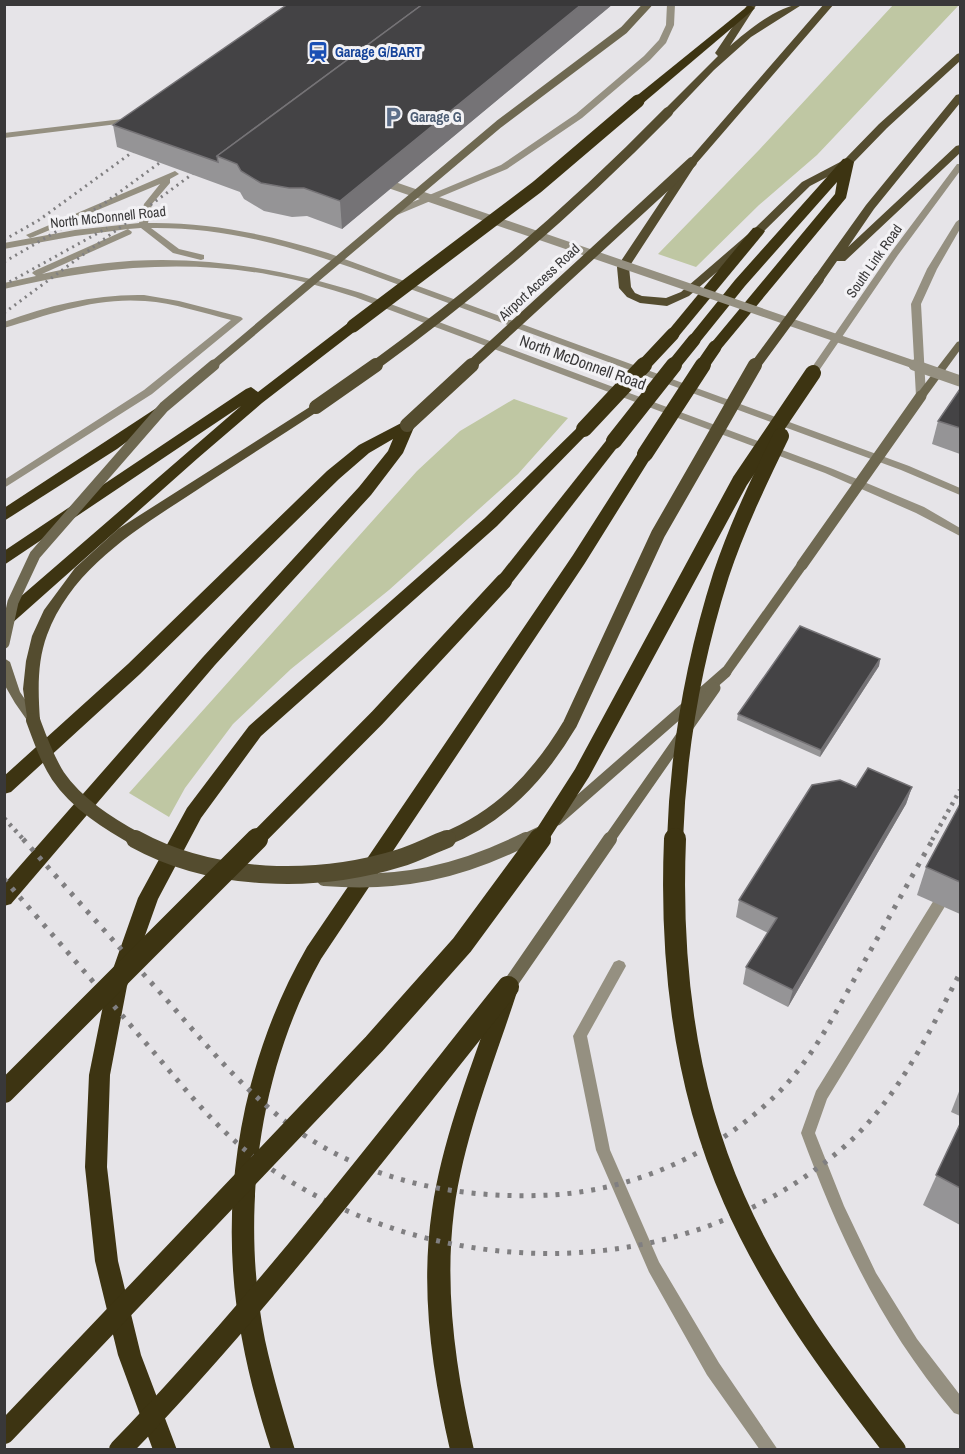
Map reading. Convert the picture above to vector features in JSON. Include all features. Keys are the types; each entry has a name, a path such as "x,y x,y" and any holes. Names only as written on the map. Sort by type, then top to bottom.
{"highway":[{"path":"4,621 257,400 537,187 751,6"},
{"path":"4,1092 369,726 504,581 740,283 848,162"},
{"path":"283,1449 269,1410 252,1343 244,1280 242,1222 245,1165 255,1108 270,1050 290,999 314,953 573,569 715,348 841,195 848,162"},
{"path":"165,1449 143,1400 121,1334 107,1275 96,1167 100,1061 111,1006 125,956 148,896 174,844 199,804 255,731 491,522 584,429 673,334 758,231"},
{"path":"4,559 353,326"},
{"path":"4,1433 374,1044 462,945 500,896 544,834 582,773 740,482 813,373"},
{"path":"813,373 749,502 721,576 706,628 682,757 674,859 675,962 682,1019 693,1076 710,1136 733,1196 759,1251 812,1337 858,1403 895,1449"},
{"path":"4,516 112,446 164,407"},
{"path":"4,787 134,669 333,476 364,449 406,425"},
{"path":"4,898 209,661 365,492 396,453 406,425"},
{"path":"120,1449 209,1355 287,1266 508,987"},
{"path":"462,1449 451,1402 440,1313 442,1221 450,1175 508,987"}],"main road":[{"path":"4,643 13,602 35,555 164,407 499,124 624,30 648,4"},
{"path":"726,672 548,828 511,848 450,872 399,882 351,882 228,871 187,861 147,846 114,828 84,804 61,780 44,751 33,720 29,692 31,663 39,634 52,607 72,580 96,555 123,532 364,374 451,310 593,189 710,68 748,35 799,4"},
{"path":"830,4 747,102 692,162 623,267 625,288 631,295 653,302 667,302 685,294 758,231 806,184 848,162 883,126 960,56"},
{"path":"710,68 751,6"},
{"path":"302,876 348,871 391,861 433,847 472,827 506,804 532,779 554,751 570,724 658,534 756,364 870,207 960,97"},
{"path":"819,279 960,148"},
{"name":"Airport Access Road","path":"406,425 692,162"},
{"path":"508,987 726,672 960,344"},
{"path":"4,663 15,697 33,720"}],"street":[{"path":"394,213 504,167 579,116 647,58 663,40 670,25 671,4"},
{"path":"4,136 141,122"},
{"name":"South Link Road","path":"813,373 922,216 960,166"},
{"path":"386,172 372,180 960,381"},
{"path":"4,245 72,219 175,174 147,204 143,226"},
{"path":"921,396 916,304 932,268 960,222"},
{"path":"143,226 176,251 244,266"},
{"path":"9,284 143,226"},
{"name":"North McDonnell Road","path":"4,245 85,232 143,226 193,226 237,232 345,262 894,464 960,492"},
{"name":"North McDonnell Road","path":"9,284 63,273 136,264 196,263 244,266 293,274 403,311 830,471 920,510 960,532"},
{"path":"4,325 106,298 145,298 238,319 148,392 4,484"},
{"path":"939,904 821,1096 808,1133 845,1230 897,1327 960,1407"},
{"path":"619,966 580,1036 603,1150 654,1267 713,1368 770,1449"}],"green space":[{"path":"894,4 959,5 817,155 759,205 696,267 658,254 759,150"},
{"path":"514,399 568,418 518,474 389,590 291,669 233,724 185,788 169,817 129,793 417,471 460,431"}],"building":[{"path":"288,4 423,4 217,156 218,162 113,125"},
{"name":"Garage G","path":"423,4 582,4 340,201 304,188 261,183 241,171 237,164 217,156"},
{"path":"960,389 960,428 938,421"},
{"path":"800,626 880,659 821,750 738,714"},
{"path":"868,768 912,787 793,990 746,967 777,918 739,900 812,785 840,780 856,787"},
{"path":"960,804 960,882 926,867"},
{"path":"960,1124 960,1188 936,1175"}],"railway":[{"path":"4,240 39,220 145,143"},
{"path":"4,262 102,205 173,153"},
{"path":"4,313 206,164"},
{"path":"4,285 107,228"},
{"path":"932,840 960,790"},
{"path":"4,818 24,840"},
{"path":"23,839 232,1073 276,1114 306,1136 338,1155 371,1170 406,1181 441,1189 514,1196 582,1192 644,1176 701,1151 753,1116 788,1082 820,1040 933,839"},
{"path":"4,879 196,1102 254,1157 323,1199 396,1230 474,1248 552,1254 631,1247 707,1226 779,1193 845,1146 881,1108 910,1065 960,973"}],"place":[{"name":"Garage G/BART","path":"318,52"},
{"name":"Garage G","path":"393,117"}]}
